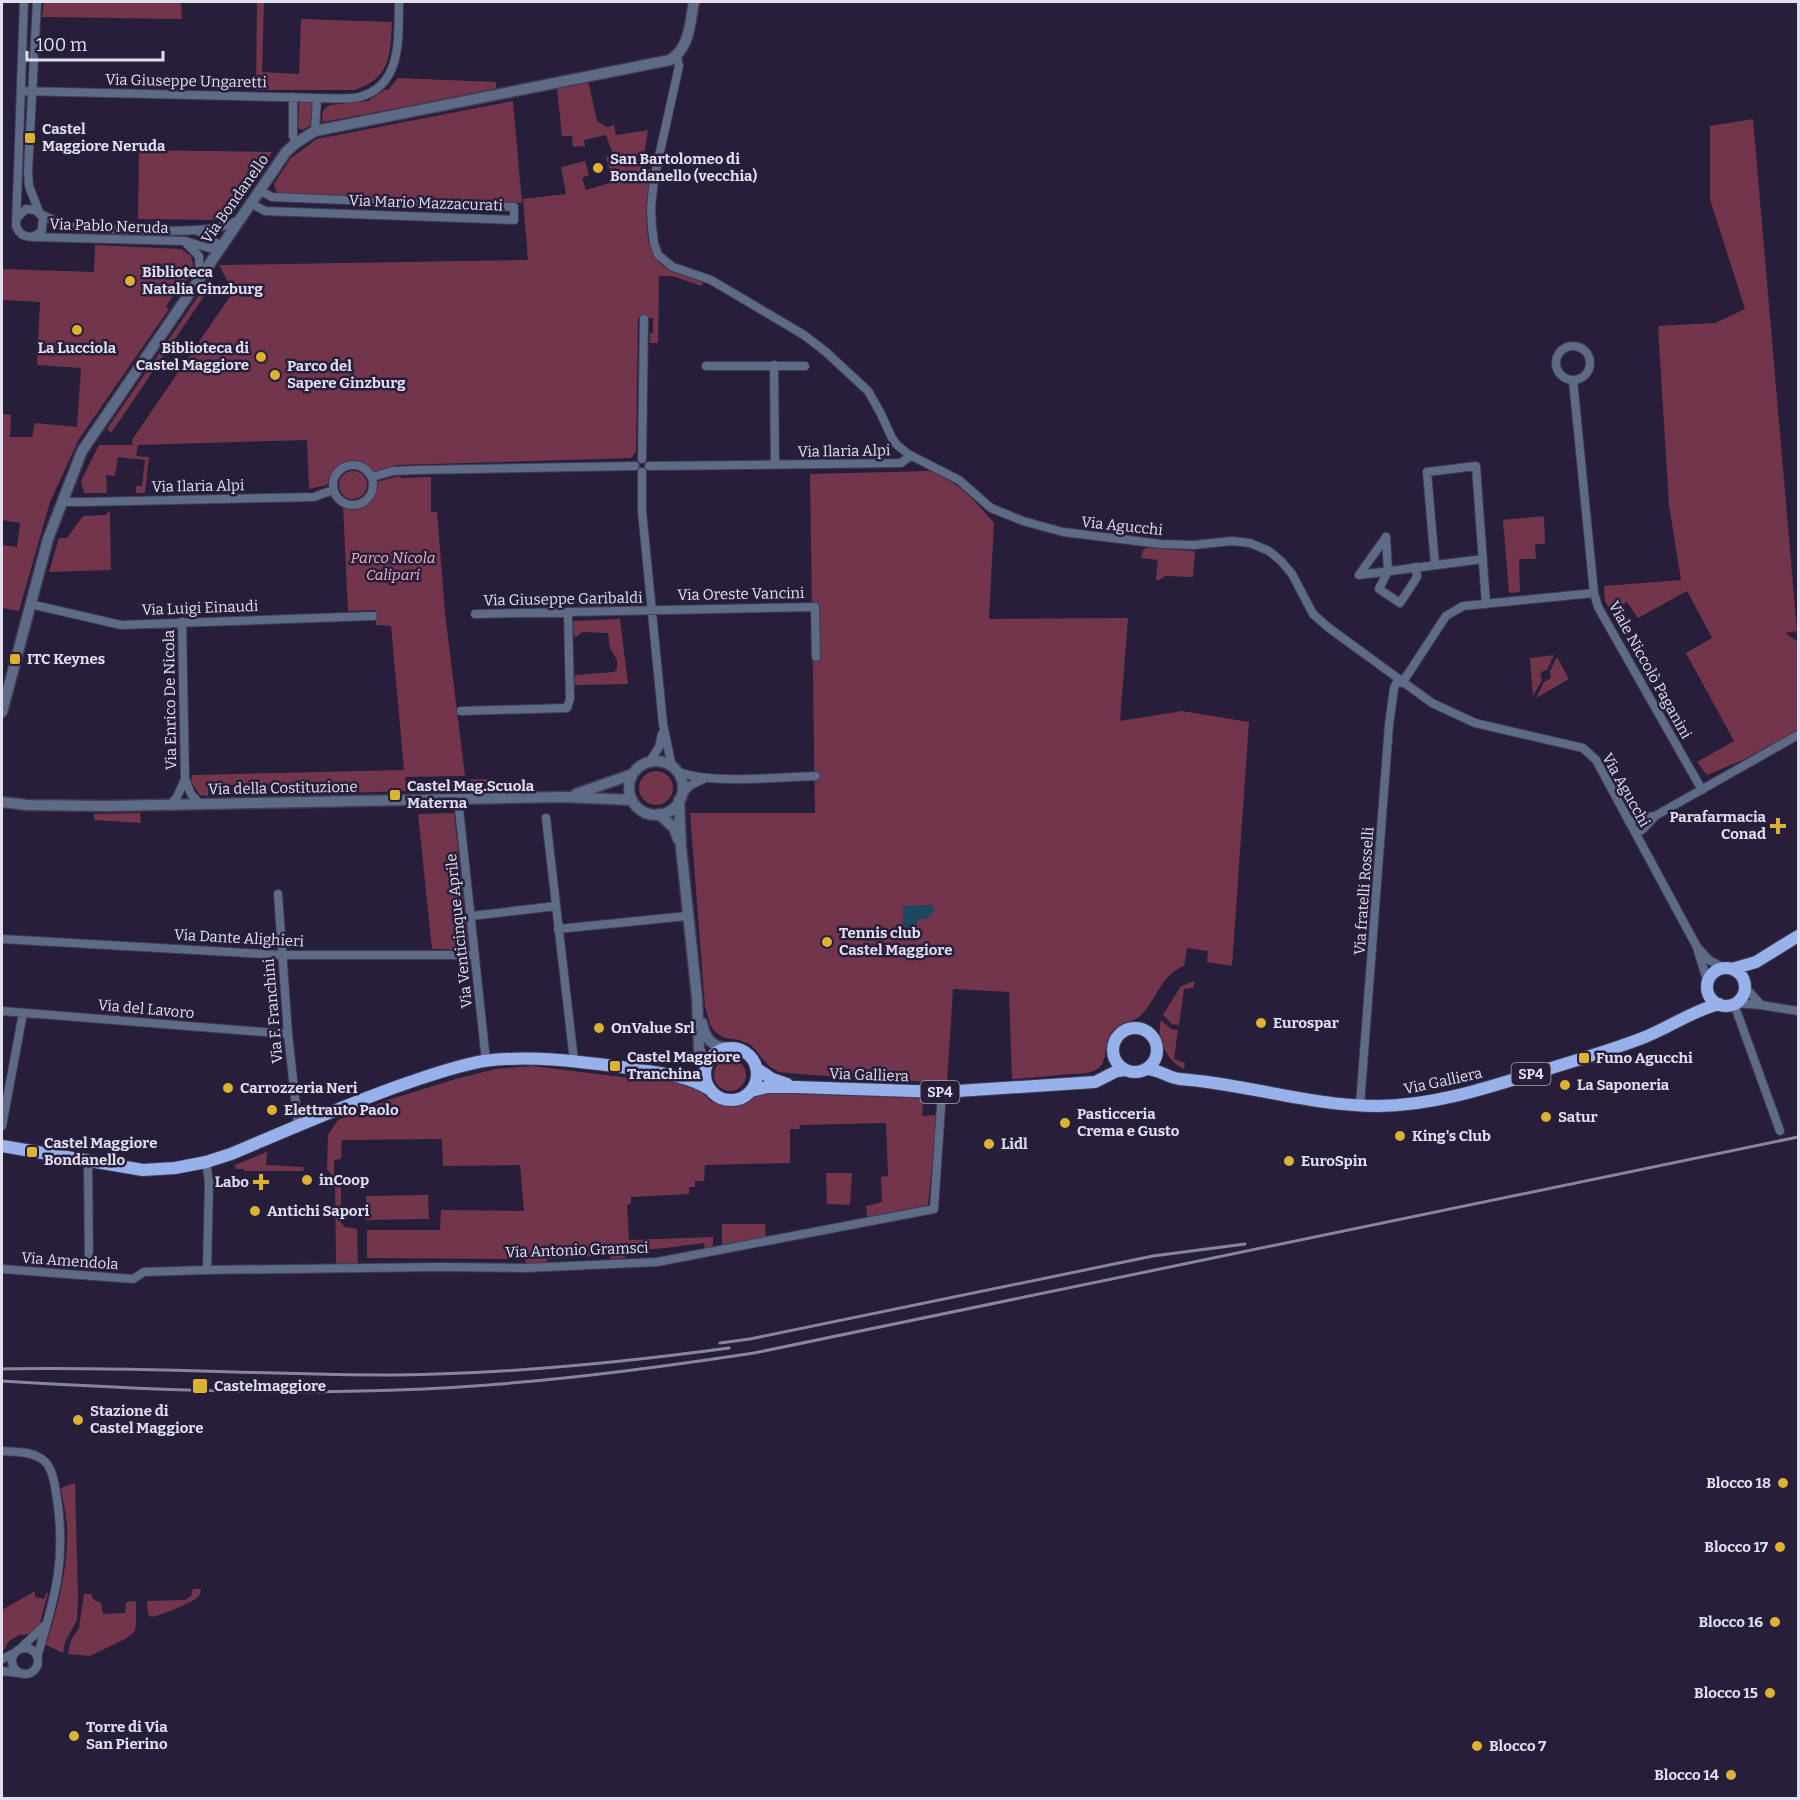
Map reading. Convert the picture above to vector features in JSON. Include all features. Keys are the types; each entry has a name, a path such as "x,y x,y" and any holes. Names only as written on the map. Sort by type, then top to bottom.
{"main road":[{"path":"1693,1012 1702,1000 1711,975 1765,957 1798,936"},
{"path":"1707,984 1711,998 1719,1004 1735,1003 1743,995 1745,986 1765,957"},
{"path":"1728,968 1740,974 1745,986"},
{"name":"Via Galliera","path":"1146,1069 1155,1069 1174,1078 1360,1105 1398,1105 1489,1087 1623,1045 1647,1036 1693,1012 1719,1004"},
{"path":"1135,1027 1149,1032 1155,1039 1158,1049 1156,1059 1146,1069 1137,1072 1126,1070 1118,1064 1113,1054 1113,1045 1118,1036 1125,1029 1135,1027"},
{"path":"676,1075 701,1073 716,1053 726,1048"},
{"name":"SP4","path":"726,1048 745,1052 756,1068"},
{"name":"Via Galliera","path":"1158,1049 1166,1064 1189,1079"},
{"path":"1084,1082 1100,1074 1113,1054"},
{"path":"2,1146 127,1168 158,1170 206,1162 398,1086 486,1061 530,1059 574,1061 676,1075 709,1089"},
{"name":"Via Galliera","path":"756,1068 772,1079 796,1087"},
{"path":"751,1091 756,1082 756,1068"},
{"path":"706,1069 709,1089"},
{"name":"Via Galliera","path":"751,1091 767,1087 796,1087 942,1092 1095,1082 1117,1071 1126,1070"},
{"name":"SP4","path":"709,1089 717,1096 732,1100 742,1098 751,1091"}],"street":[{"path":"17,218 26,209 35,210 40,213 44,222 42,230 32,237 27,237 20,233 16,226 24,2"},
{"name":"Via Pablo Neruda","path":"37,2 28,178 32,197 40,213 68,226 131,229 197,231 223,228 238,220"},
{"name":"Via Giuseppe Ungaretti","path":"21,91 359,97 377,88 391,72 396,55 399,2"},
{"path":"677,56 685,44 694,2"},
{"name":"Via Bondanello","path":"2,706 48,539 72,474 88,441 278,162 296,143 315,131 662,62 677,56"},
{"name":"Via Agucchi","path":"677,56 679,66 654,179 652,199 652,227 658,255 673,267 711,280 804,335 868,391 897,446 910,456 959,480 991,508 1023,521 1064,532 1161,544 1194,545 1232,541 1250,543 1269,551 1281,561 1292,574 1313,614 1400,682 1432,703 1474,723 1583,748 1596,760 1697,947"},
{"path":"293,97 293,136 296,143"},
{"path":"315,131 317,98"},
{"name":"Via Mario Mazzacurati","path":"250,203 265,211 514,220 514,207 272,197 259,190"},
{"path":"131,229 131,240"},
{"path":"197,231 212,238 219,249"},
{"name":"Via Pablo Neruda","path":"32,237 185,241 219,249"},
{"name":"Via Pablo Neruda","path":"185,241 199,256 200,277"},
{"path":"644,319 640,466 642,511 663,724 674,769 682,785 681,847 697,998 704,1034 713,1044 726,1048"},
{"name":"Viale Niccolò Paganini","path":"1577,346 1585,350 1590,364 1586,374 1573,380 1558,371 1557,362 1561,351 1577,346"},
{"path":"774,365 775,465"},
{"path":"706,366 805,366"},
{"name":"Viale Niccolò Paganini","path":"1573,380 1594,593 1598,607 1702,790"},
{"name":"Via Ilaria Alpi","path":"640,466 646,471 649,465 901,463 910,456"},
{"path":"345,465 358,465 372,477 372,490 366,501 360,504 349,505 335,495 334,475 345,465"},
{"path":"372,477 393,471 640,466"},
{"path":"1435,565 1427,472 1476,466 1486,603"},
{"name":"Via Ilaria Alpi","path":"63,499 68,502 83,502 314,496 333,490"},
{"path":"1416,567 1417,577 1400,603 1379,589 1389,571 1386,537 1359,575 1389,571 1416,567 1483,559"},
{"path":"1400,682 1446,616 1463,606 1594,593"},
{"name":"Via Luigi Einaudi","path":"30,604 113,624 373,616"},
{"name":"Via Oreste Vancini","path":"652,610 815,607 816,657"},
{"name":"Via Giuseppe Garibaldi","path":"475,614 652,610"},
{"path":"461,711 567,708 570,699 568,612"},
{"name":"Via Enrico De Nicola","path":"182,622 185,778 191,794 201,804"},
{"name":"Via fratelli Rosselli","path":"1360,1105 1389,725 1394,688 1400,682"},
{"path":"650,761 659,747 663,724"},
{"path":"1636,834 1643,830 1655,816 1798,735"},
{"path":"706,778 696,782 671,809 659,814 646,813 636,805 632,800 629,787 638,767 650,761 664,762 674,769 706,778 816,776"},
{"name":"Via della Costituzione","path":"564,797 595,789 633,774"},
{"name":"Via Enrico De Nicola","path":"171,804 177,797 185,778"},
{"name":"Via della Costituzione","path":"2,802 27,805 201,804 564,797 632,800"},
{"name":"Via Venticinque Aprile","path":"458,799 486,1061"},
{"path":"659,814 674,828 681,847"},
{"path":"1629,822 1655,816"},
{"path":"546,818 574,1061"},
{"name":"Via F. Franchini","path":"278,894 288,1034 298,1125"},
{"path":"471,916 556,906"},
{"path":"558,929 687,916"},
{"name":"Via Dante Alighieri","path":"2,939 282,955 475,955"},
{"path":"1697,947 1710,960 1728,968"},
{"path":"1697,947 1707,984"},
{"path":"1745,986 1761,1005"},
{"path":"697,998 699,1049 706,1069"},
{"path":"1780,1131 1735,1003 1798,1011"},
{"name":"Via del Lavoro","path":"2,1011 288,1034"},
{"path":"2,1126 23,1013"},
{"name":"Via Antonio Gramsci","path":"207,1270 525,1268 657,1262 934,1209 942,1092"},
{"path":"88,1161 89,1265"},
{"path":"206,1162 209,1182 207,1270"},
{"name":"Via Amendola","path":"2,1269 133,1279 144,1272 207,1270"},
{"path":"2,1451 30,1453 43,1460 54,1478 62,1543 60,1570 35,1669 28,1674 2,1671"},
{"path":"20,1673 12,1664 17,1651 49,1619"},
{"path":"2,1659 28,1648 37,1657"}],"green space":[{"path":"44,2 181,2 182,19 42,17"},
{"path":"257,2 264,2 262,72 299,74 301,19 392,22 389,55 382,72 367,85 355,90 256,90"},
{"path":"398,78 496,82 496,90 323,122 323,112 328,106 368,101 386,89 388,90"},
{"path":"588,81 597,121 607,127 614,125 616,135 648,130 642,167 651,170 646,221 650,247 655,258 663,266 703,283 702,286 672,276 659,276 658,343 650,343 653,318 638,318 636,452 631,458 398,465 373,472 359,462 352,461 340,465 330,477 327,485 309,489 307,440 138,445 136,456 149,457 145,493 136,493 136,486 142,486 145,460 118,457 115,476 106,475 107,493 84,493 81,481 99,445 133,445 132,440 233,292 219,265 528,260 523,199 566,194 561,167 585,161 589,175 582,178 586,190 613,182 606,157 613,155 606,135 584,140 585,146 573,147 572,136 562,136 557,88"},
{"path":"299,101 312,101 311,125 302,130 298,128"},
{"path":"513,101 522,203 276,191 274,184 291,158 317,139"},
{"path":"1753,119 1797,631 1785,633 1798,642 1798,730 1743,760 1707,775 1697,762 1734,741 1686,653 1712,638 1687,591 1638,618 1627,602 1611,611 1605,601 1604,586 1681,580 1669,505 1658,326 1715,323 1745,309 1710,199 1710,126"},
{"path":"139,150 272,152 232,214 225,219 138,219"},
{"path":"95,245 181,249 191,256 194,269 166,306 169,309 79,439 50,502 19,611 2,608 2,545 17,547 20,523 2,520 2,414 11,415 10,437 32,437 35,423 77,427 81,368 37,365 40,302 2,300 2,269 94,272"},
{"path":"210,279 216,291 214,294 209,289 111,433 107,429"},
{"path":"353,471 363,475 367,485 363,495 353,499 343,495 339,485 343,475"},
{"path":"929,471 958,486 994,523 989,619 1128,618 1120,721 1182,711 1249,722 1232,966 1207,962 1208,951 1187,948 1184,966 1170,975 1142,1014 1112,1032 1101,1066 1091,1072 1012,1079 1009,992 953,989 947,1083 779,1072 769,1066 751,1045 725,1038 715,1032 705,1007 690,813 815,813 810,474"},
{"name":"Parco Nicola Calipari","path":"399,476 401,478 431,477 431,512 437,512 445,613 465,776 405,777 407,791 283,795 283,783 208,786 208,796 200,795 191,782 192,775 404,770 391,626 376,625 375,610 348,611 343,506 362,506 374,494 376,482"},
{"path":"110,511 111,570 49,572 59,538 67,538 83,516 105,515"},
{"path":"1544,516 1545,544 1535,544 1536,559 1519,559 1520,592 1509,593 1503,520"},
{"path":"1146,548 1194,551 1193,577 1165,576 1158,581 1156,579 1158,560 1141,558"},
{"path":"620,619 628,684 574,685 575,675 614,672 617,669 617,660 610,648 608,633 582,632 574,637 573,621"},
{"path":"1554,655 1547,670 1540,674 1542,680 1533,696 1530,658"},
{"path":"1557,657 1569,679 1536,698 1544,682 1551,678 1550,671"},
{"path":"656,771 668,776 673,788 668,800 656,805 644,800 639,788 644,776"},
{"path":"487,779 488,789 449,790 450,780"},
{"path":"140,813 141,823 94,820 94,814"},
{"path":"454,813 469,950 432,949 418,814"},
{"path":"1195,981 1193,988 1184,989 1179,1025 1172,1024 1163,1015 1181,986"},
{"path":"1161,1020 1171,1029 1178,1030 1174,1059 1185,1063 1184,1069 1173,1061 1164,1048 1160,1034"},
{"path":"730,1059 741,1064 746,1075 741,1086 730,1091 719,1086 714,1075 719,1064"},
{"path":"532,1066 655,1081 658,1078 697,1087 711,1101 723,1105 740,1104 760,1093 923,1098 922,1116 937,1115 928,1205 867,1217 866,1206 882,1202 881,1177 888,1176 886,1123 800,1125 799,1129 790,1129 790,1163 705,1165 704,1181 695,1181 695,1187 689,1187 689,1194 631,1197 631,1204 627,1205 629,1240 713,1237 713,1245 709,1249 705,1249 704,1243 626,1251 625,1258 611,1259 611,1255 547,1259 547,1264 526,1264 525,1259 367,1258 367,1230 440,1230 441,1210 524,1211 520,1165 443,1166 442,1139 342,1140 341,1159 334,1160 334,1179 327,1169 328,1135 338,1120 388,1100 459,1078 496,1069"},
{"path":"267,1152 266,1165 303,1167 304,1171 236,1169 235,1165"},
{"path":"826,1173 852,1173 850,1205 827,1204"},
{"path":"335,1181 341,1181 341,1223 345,1227 357,1229 358,1265 336,1265"},
{"path":"428,1195 429,1219 366,1220 366,1196"},
{"path":"722,1224 765,1224 766,1237 722,1246"},
{"path":"75,1483 77,1620 65,1642 63,1653 46,1645 58,1601 66,1556 67,1526 61,1488"},
{"path":"193,1589 201,1589 199,1596 194,1600 151,1617 148,1614 147,1601 185,1600 191,1596"},
{"path":"35,1591 35,1597 44,1599 48,1593 40,1623 28,1634 19,1635 9,1641 2,1653 2,1610"},
{"path":"84,1594 91,1594 94,1600 101,1603 103,1614 125,1613 126,1602 136,1601 134,1632 125,1639 90,1656 68,1654 71,1640 79,1628"}],"water":[{"path":"933,905 934,911 927,918 917,920 916,933 903,933 903,906"}],"railway":[{"path":"2,1381 199,1390 348,1391 487,1385 665,1366 754,1353 1798,1137"},
{"path":"720,1343 750,1339 1153,1256 1245,1244"},
{"path":"2,1369 346,1375 437,1374 562,1367 729,1348"}],"place":[{"name":"Castel Maggiore Neruda","path":"30,138"},
{"name":"San Bartolomeo di Bondanello (vecchia)","path":"598,168"},
{"name":"Biblioteca Natalia Ginzburg","path":"130,281"},
{"name":"La Lucciola","path":"77,330"},
{"name":"Biblioteca di Castel Maggiore","path":"261,357"},
{"name":"Parco del Sapere Ginzburg","path":"275,375"},
{"name":"ITC Keynes","path":"15,659"},
{"name":"Castel Mag.Scuola Materna","path":"395,795"},
{"name":"Parafarmacia Conad","path":"1778,826"},
{"name":"Tennis club Castel Maggiore","path":"827,942"},
{"name":"Eurospar","path":"1261,1023"},
{"name":"OnValue Srl","path":"599,1028"},
{"name":"Funo Agucchi","path":"1584,1058"},
{"name":"Castel Maggiore Tranchina","path":"615,1066"},
{"name":"La Saponeria","path":"1565,1085"},
{"name":"Carrozzeria Neri","path":"228,1088"},
{"name":"Elettrauto Paolo","path":"272,1110"},
{"name":"Satur","path":"1546,1117"},
{"name":"Pasticceria Crema e Gusto","path":"1065,1123"},
{"name":"King's Club","path":"1400,1136"},
{"name":"Lidl","path":"989,1144"},
{"name":"Castel Maggiore Bondanello","path":"32,1152"},
{"name":"EuroSpin","path":"1289,1161"},
{"name":"inCoop","path":"307,1180"},
{"name":"Labo","path":"261,1182"},
{"name":"Antichi Sapori","path":"255,1211"},
{"name":"Castelmaggiore","path":"200,1386"},
{"name":"Stazione di Castel Maggiore","path":"78,1420"},
{"name":"Blocco 18","path":"1783,1483"},
{"name":"Blocco 17","path":"1780,1547"},
{"name":"Blocco 16","path":"1775,1622"},
{"name":"Blocco 15","path":"1770,1693"},
{"name":"Torre di Via San Pierino","path":"74,1736"},
{"name":"Blocco 7","path":"1477,1746"},
{"name":"Blocco 14","path":"1731,1775"}]}
